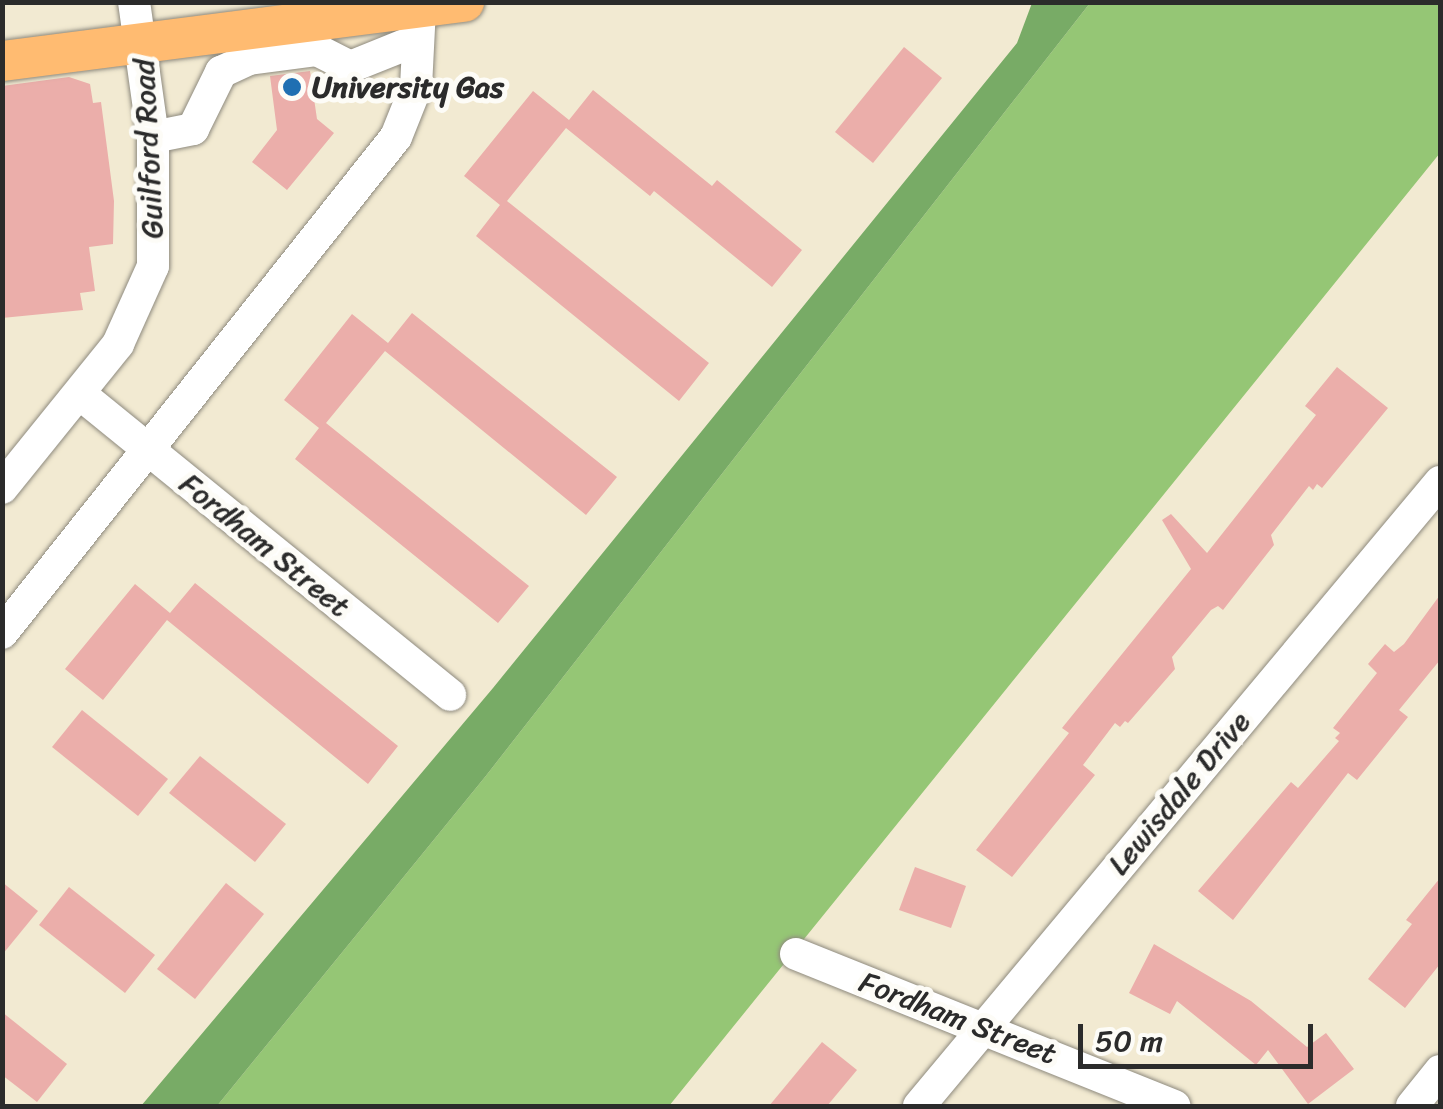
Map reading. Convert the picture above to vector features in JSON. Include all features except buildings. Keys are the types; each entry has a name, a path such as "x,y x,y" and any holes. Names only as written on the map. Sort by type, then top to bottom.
{"main road":[{"path":"2,61 143,44 418,24 464,2"}],"street":[{"name":"Guilford Road","path":"2,488 118,344 153,266 153,136 143,44 134,2"},
{"path":"153,136 194,129 221,72 249,59 317,50 350,66 418,24"},
{"path":"2,633 396,137 416,88 418,24"},
{"name":"Fordham Street","path":"80,394 450,696"},
{"name":"Lewisdale Drive","path":"919,1106 1440,482"},
{"name":"Fordham Street","path":"796,954 1175,1106"},
{"path":"1412,1106 1440,1071"}],"green space":[{"path":"1032,3 1090,3 485,777 217,1106 141,1106 493,688 1017,43"},
{"path":"1090,3 1440,3 1440,153 669,1106 217,1106 485,777"}],"place":[{"name":"University Gas","path":"292,87"}]}
